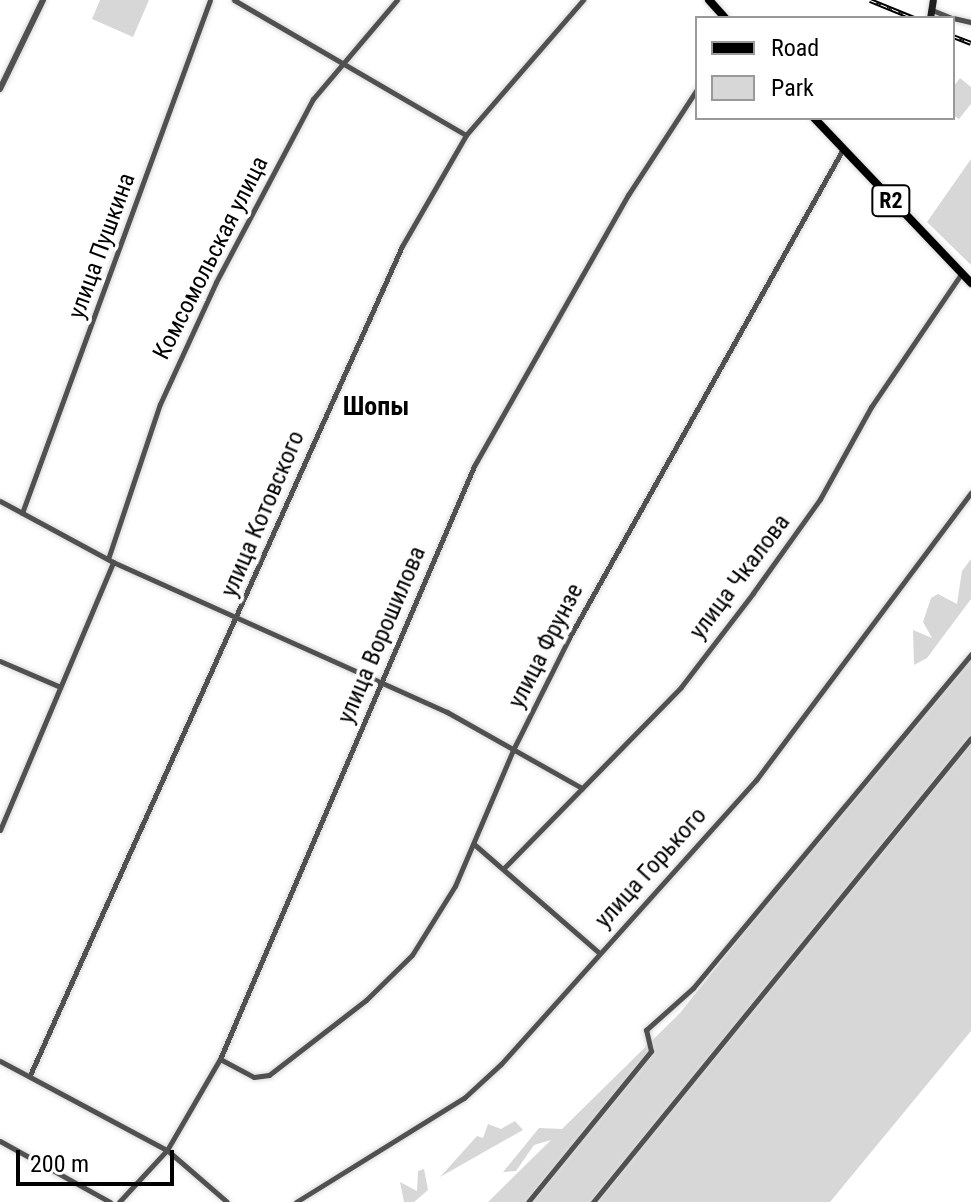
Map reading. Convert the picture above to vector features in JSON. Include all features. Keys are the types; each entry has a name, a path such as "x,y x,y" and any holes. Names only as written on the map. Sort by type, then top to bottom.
{"main road":[{"path":"709,0 723,16"},
{"name":"R2","path":"819,120 971,283"}],"street":[{"path":"0,89 43,0"},
{"name":"улица Пушкина","path":"22,514 23,503 210,0"},
{"path":"234,0 466,135"},
{"name":"Комсомольская улица","path":"0,830 111,560 160,404 189,335 298,125 340,64 397,0"},
{"name":"улица Котовского","path":"30,1075 238,618 402,246 466,135 583,0"},
{"path":"931,6 949,16"},
{"name":"улица Ворошилова","path":"119,1202 167,1150 220,1059 474,466 628,195 695,92"},
{"name":"улица Фрунзе","path":"220,1059 265,1077 366,1000 412,955 475,845 513,750 626,533 843,149"},
{"name":"улица Чкалова","path":"504,868 681,687 820,499 871,407 961,274"},
{"name":"улица Горького","path":"296,1202 479,1086 756,780 971,493"},
{"path":"0,501 111,560 382,681 582,788"},
{"path":"11,508 23,503"},
{"path":"528,1202 651,1051 646,1030 693,988 971,654"},
{"path":"0,661 58,686"},
{"path":"593,1202 971,738"},
{"path":"475,845 599,952"},
{"path":"0,1061 167,1150 227,1202"},
{"path":"0,1141 110,1202"}],"green space":[{"path":"100,0 149,0 133,37 92,19"},
{"path":"960,78 971,87 971,104 959,119 955,116 955,84"},
{"path":"971,159 971,265 927,222"},
{"path":"971,559 971,599 927,658 914,665 913,630 932,638 923,622 931,598 938,594 957,604 962,571"},
{"path":"971,656 971,1031 830,1202 488,1202 551,1140 534,1145 516,1171 503,1172 539,1128 562,1129 680,1013 886,754"},
{"path":"515,1121 523,1130 440,1177 477,1136 483,1138 488,1124 501,1129"},
{"path":"424,1169 428,1190 414,1202 404,1202 400,1182 417,1191 418,1171"}],"railway":[{"path":"870,0 909,16"},
{"path":"955,37 971,43"}],"district":[{"name":"Шопы","path":"376,407"}]}
